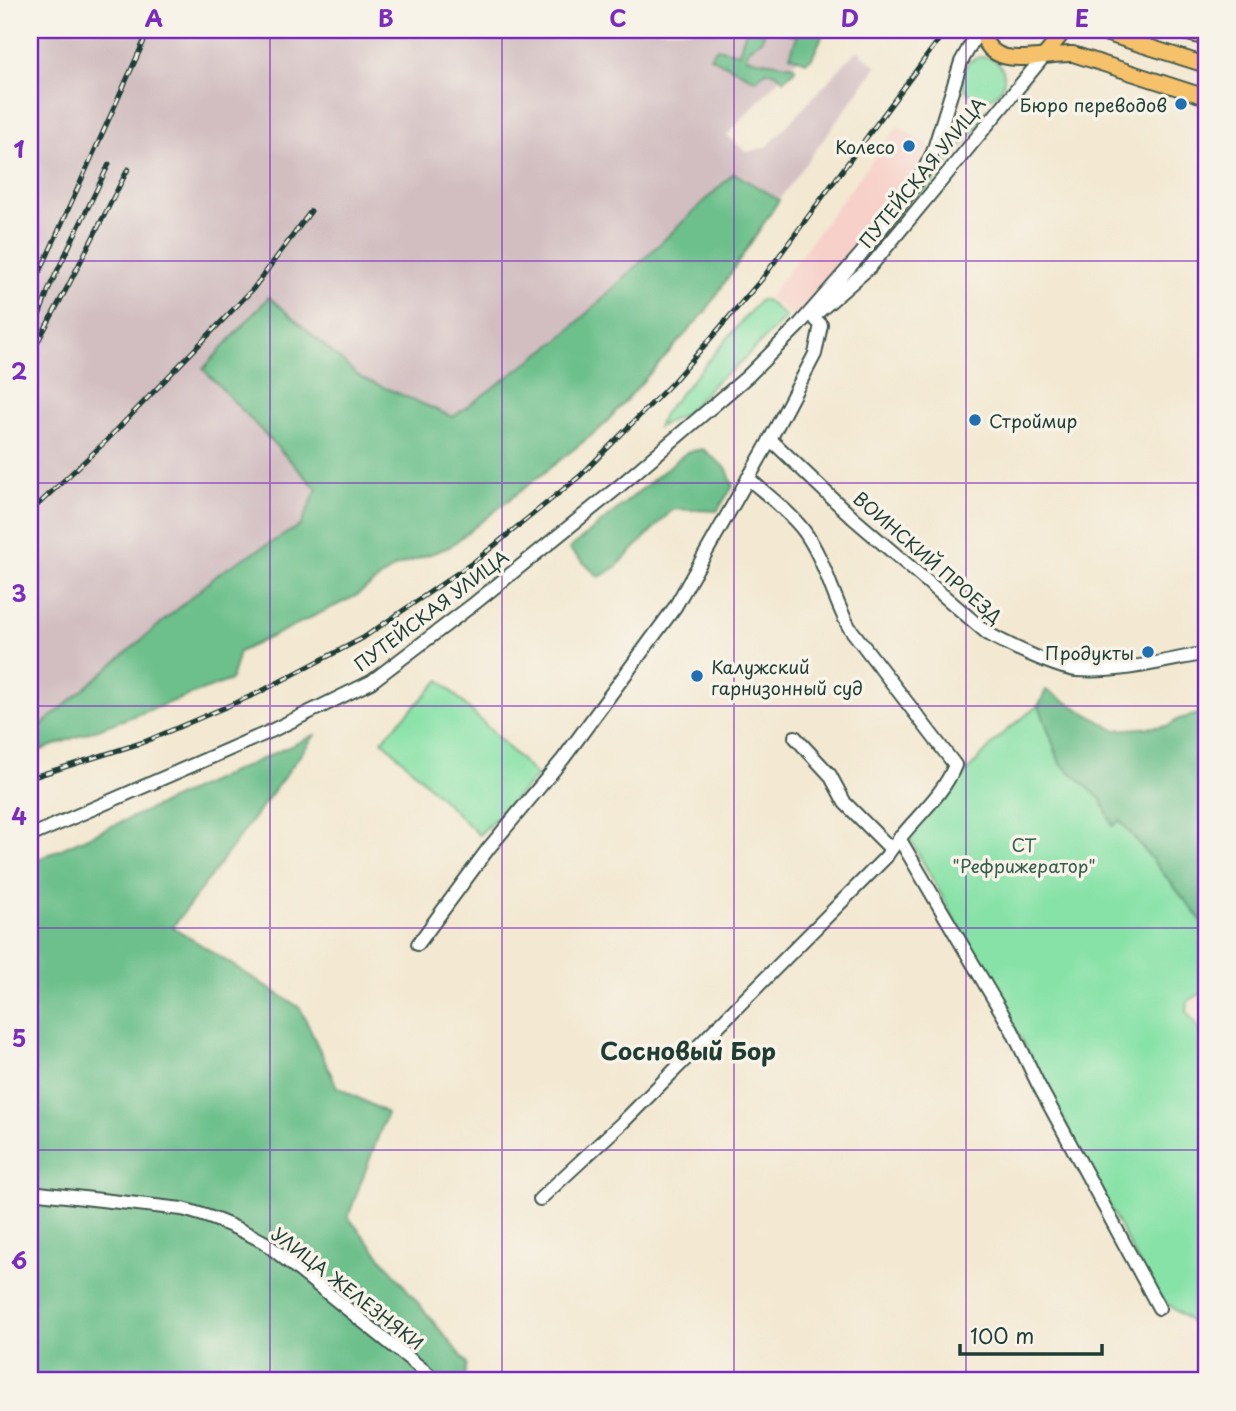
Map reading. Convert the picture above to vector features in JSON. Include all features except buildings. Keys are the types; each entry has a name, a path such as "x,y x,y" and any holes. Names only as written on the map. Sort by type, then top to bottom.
{"main road":[{"path":"981,30 985,40 1003,55 1029,59 1045,55 1073,54 1206,97"},
{"name":"ПУТЕЙСКАЯ УЛИЦА","path":"1045,55 1065,30"},
{"path":"1095,30 1206,65"},
{"path":"1178,30 1206,38"}],"street":[{"name":"ПУТЕЙСКАЯ УЛИЦА","path":"30,836 271,731 371,682 475,603 616,489 748,376 798,326 862,254 922,174 938,140 961,62 981,30"},
{"name":"ПУТЕЙСКАЯ УЛИЦА","path":"798,326 813,317 870,268 1045,55"},
{"path":"418,944 488,849 563,759 675,607 815,354 821,325 813,317"},
{"name":"ВОИНСКИЙ ПРОЕЗД","path":"770,439 853,518 987,633 1003,643 1074,670 1120,669 1206,653"},
{"path":"540,1199 622,1123 886,857 948,783 955,765 849,626 825,569 805,532 748,478"},
{"path":"795,737 830,775 845,803 895,843 1012,1030 1038,1084 1159,1308"},
{"name":"УЛИЦА ЖЕЛЕЗНЯКИ","path":"30,1192 182,1209 241,1230 264,1242 437,1381"}],"shaded area":[{"path":"30,30 818,30 804,52 727,135 746,152 767,147 857,50 877,66 779,200 734,173 560,339 453,417 360,377 269,297 203,369 317,489 301,525 222,571 30,735"},
{"path":"898,126 929,147 911,180 857,250 796,319 769,297"}],"green space":[{"path":"746,30 765,30 762,40 749,48 746,58 794,66 795,70 784,80 776,73 766,71 756,80 710,57 717,48 739,53"},
{"path":"778,30 825,30 812,58 806,62 790,56 797,36"},
{"path":"983,57 998,63 1004,78 998,93 983,99 968,93 962,78 968,63"},
{"path":"985,110 990,111 877,252 869,257"},
{"path":"734,173 779,200 706,311 602,427 449,547 395,567 356,596 239,652 231,680 30,754 30,735 222,571 301,525 317,489 203,369 269,297 360,377 453,417 560,339"},
{"path":"760,300 766,300 786,317 735,368 717,380 685,414 658,427 663,414"},
{"path":"703,449 727,469 733,486 717,511 673,509 615,568 599,577 569,549 687,452"},
{"path":"440,680 537,776 479,835 382,740"},
{"path":"1046,690 1115,730 1168,726 1179,719 1206,712 1206,926 1120,820 1113,826 1101,799 1060,763 1039,705"},
{"name":"СТ \"Рефрижератор\"","path":"1039,705 1060,763 1101,799 1112,825 1120,820 1206,926 1206,991 1188,1001 1187,1012 1206,1039 1206,1334 1155,1294 1031,1057 908,835 1001,735"},
{"path":"315,735 173,927 300,1008 337,1087 387,1113 348,1217 467,1363 464,1381 30,1381 30,863"}],"railway":[{"path":"30,294 149,30"},
{"path":"30,778 144,742 256,694 363,638 475,561 580,476 672,383 762,279 946,30"},
{"path":"31,338 50,286 109,164"},
{"path":"30,356 128,169"},
{"path":"30,512 105,442 253,289 311,211"}],"place":[{"name":"Бюро переводов","path":"1181,104"},
{"name":"Колесо","path":"909,146"},
{"name":"Строймир","path":"975,420"},
{"name":"Продукты","path":"1148,652"},
{"name":"Калужский гарнизонный суд","path":"697,676"}],"district":[{"name":"Сосновый Бор","path":"688,1050"}]}
